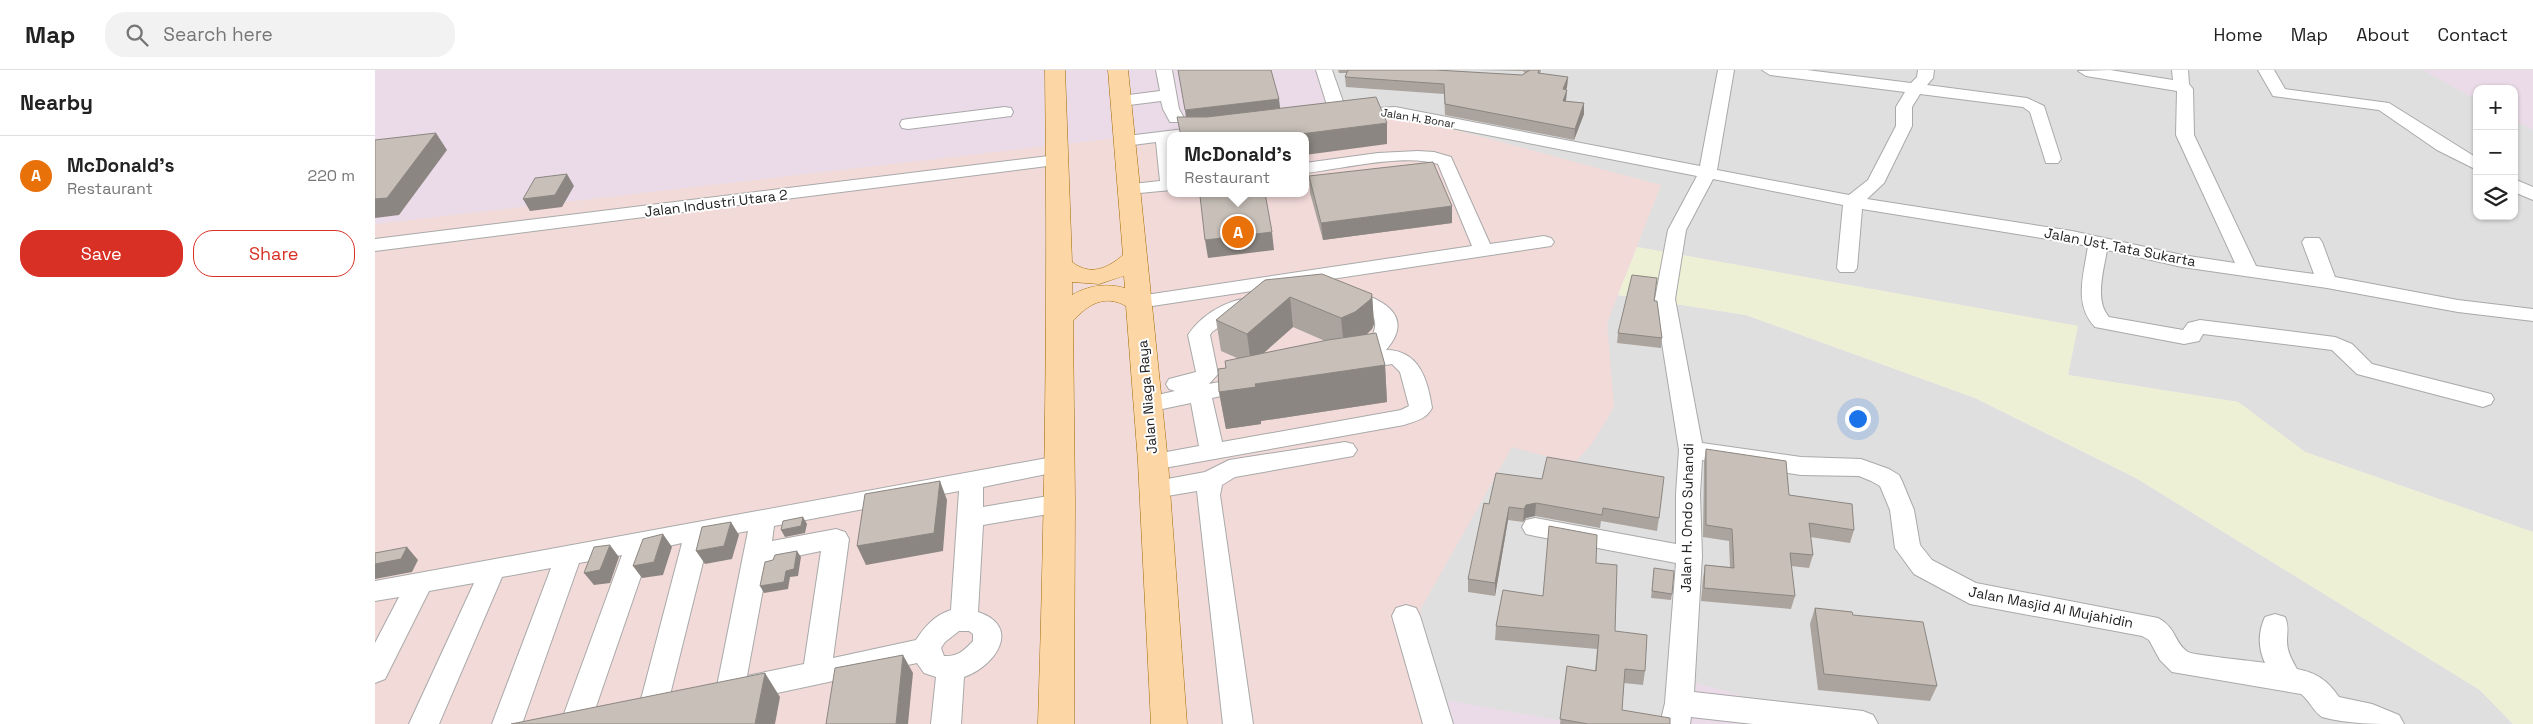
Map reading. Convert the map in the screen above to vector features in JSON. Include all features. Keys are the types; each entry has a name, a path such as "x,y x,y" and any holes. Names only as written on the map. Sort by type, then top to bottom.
{"main road":[{"path":"1055,70 1060,264 1060,503 1056,724"},
{"name":"Jalan Niaga Raya","path":"1118,70 1154,475 1169,724"},
{"path":"1060,264 1071,274 1087,278 1107,276 1124,268 1135,255"},
{"path":"1060,319 1072,305 1087,296 1107,292 1125,293 1139,302"}],"street":[{"path":"1164,70 1172,115 1175,118"},
{"path":"1324,70 1334,102 1341,115"},
{"name":"Jalan H. Ondo Suhandi","path":"1677,714 1689,556 1688,494 1691,450 1665,299 1677,230 1708,173 1727,70"},
{"path":"1770,70 1916,87 2013,101 2034,106 2038,109 2052,159"},
{"path":"1847,268 1853,201 1875,183 1904,126 1904,107 1916,87 1925,78 1927,70"},
{"path":"2266,70 2279,93 2383,106 2394,111 2443,146 2473,162"},
{"path":"2085,71 2181,78 2185,89 2185,135 2248,269"},
{"path":"1121,101 1168,95"},
{"name":"Jalan H. Bonar","path":"1321,118 1373,111 1395,112 1708,173"},
{"path":"908,124 1005,112"},
{"path":"1198,132 1223,129"},
{"path":"1164,136 1167,160"},
{"path":"1125,141 1167,136"},
{"path":"1309,168 1412,155 1438,156 1445,161 1484,251"},
{"name":"Jalan Industri Utara 2","path":"375,245 1057,160"},
{"name":"Jalan Ust. Tata Sukarta","path":"1708,173 1853,201 2098,242 2182,261 2248,269 2458,306 2533,315"},
{"path":"1129,189 1167,185"},
{"path":"2518,186 2533,195"},
{"path":"1139,302 1302,276 1544,242"},
{"path":"2098,242 2091,300 2096,318 2102,322 2184,337 2191,336 2195,328 2199,327 2335,344 2349,350 2359,366 2365,369 2483,399"},
{"path":"2311,242 2327,282"},
{"path":"1154,475 1212,452 1404,417 1415,413 1421,408 1413,371 1407,362 1397,358 1383,357 1334,362 1379,345 1384,333 1386,320 1384,313 1374,304 1351,296 1318,296 1302,276"},
{"path":"1147,396 1205,377 1208,371 1199,335 1224,312 1236,307 1282,301"},
{"path":"1147,396 1200,392 1267,379"},
{"path":"1200,392 1212,452"},
{"path":"1154,475 1211,480 1229,469 1345,450"},
{"name":"Jalan Masjid Al Mujahidin","path":"1691,450 1801,466 1861,468 1880,475 1890,481 1902,510 1907,548 1923,566 1970,593 2148,626 2159,632 2170,652 2182,664 2234,669 2287,678 2314,687 2330,707 2371,717 2389,724"},
{"path":"381,590 569,553 698,532 1059,464"},
{"path":"1211,480 1208,495 1238,724"},
{"path":"964,620 971,518 971,481"},
{"path":"971,518 1060,503"},
{"path":"730,691 763,520"},
{"path":"1535,527 1689,556"},
{"path":"653,707 698,532"},
{"path":"757,554 836,539 817,674"},
{"path":"571,723 640,541"},
{"path":"507,724 569,553"},
{"path":"424,724 493,569"},
{"path":"375,671 420,582"},
{"path":"1406,616 1438,724"},
{"path":"953,620 964,620 982,624 987,630 987,646 973,661 951,669 933,664 927,658 926,650 929,641 939,630 953,620"},
{"path":"2275,624 2271,640 2275,657 2287,678"},
{"path":"571,723 817,674 926,650"},
{"path":"946,724 951,669"},
{"path":"1677,714 1863,724"}],"shaded area":[{"path":"375,70 2533,70 2533,532 2305,452 2238,402 2068,375 2077,326 1637,247 1618,295 1746,315 1975,398 2136,478 2480,690 2513,724 1746,724 1745,697 1680,724 375,724"},
{"path":"375,70 1324,70 1330,96 1374,108 1167,132 375,224"},
{"path":"2423,70 2533,70 2533,130 2518,122 2518,85 2473,85 2473,98"},
{"path":"1374,108 1661,185 1607,323 1614,407 1593,442 1574,464 1512,447 1420,610 1445,724 375,724 375,224 1167,132 1167,197 1309,197 1309,132 1167,132"},
{"path":"1679,678 1745,697 1746,724 1680,724"},
{"path":"1439,699 1580,724 1445,724"}],"green space":[{"path":"1637,247 2078,326 2068,375 2238,402 2305,452 2533,532 2533,724 2513,724 2480,690 2136,478 1975,398 1746,315 1618,295"}],"building":[{"path":"1178,70 1271,70 1279,99 1185,110"},
{"path":"1348,70 1436,70 1522,75 1530,70 1539,70 1538,73 1568,77 1563,89 1567,90 1563,101 1584,103 1575,129 1445,104 1444,84 1345,77"},
{"path":"1376,97 1387,123 1309,133 1180,132 1177,117 1207,117"},
{"path":"436,133 387,198 375,199 375,140"},
{"path":"1433,162 1452,206 1321,223 1309,176"},
{"path":"567,174 555,195 523,199 535,178"},
{"path":"1200,197 1266,197 1272,232 1205,240"},
{"path":"1322,274 1372,294 1371,299 1355,312 1341,318 1290,297 1247,334 1216,320 1265,280"},
{"path":"1632,275 1657,278 1654,301 1657,301 1662,338 1618,333"},
{"path":"1376,333 1385,365 1255,384 1256,387 1219,392 1218,369 1226,368 1225,361 1328,340"},
{"path":"1706,449 1786,461 1789,495 1852,504 1854,530 1809,523 1813,555 1790,553 1795,596 1704,588 1705,565 1734,568 1732,529 1706,525"},
{"path":"1547,457 1664,477 1659,518 1603,508 1602,515 1536,503 1526,505 1524,509 1509,507 1495,583 1468,579 1484,503 1489,504 1496,473 1542,479"},
{"path":"940,481 934,533 857,546 865,494"},
{"path":"803,517 801,526 781,530 783,521"},
{"path":"731,522 724,546 696,551 702,527"},
{"path":"1549,526 1597,535 1596,563 1617,565 1615,631 1647,635 1645,671 1625,669 1622,710 1670,718 1670,724 1588,724 1560,719 1567,666 1596,671 1599,635 1496,626 1503,590 1543,596"},
{"path":"663,534 654,562 633,566 643,539"},
{"path":"610,545 600,570 584,573 594,547"},
{"path":"407,547 401,559 375,564 375,553"},
{"path":"797,551 794,569 786,571 784,582 760,586 765,562 773,560 775,555"},
{"path":"1654,568 1674,571 1672,594 1652,591"},
{"path":"1815,608 1852,612 1853,615 1923,622 1937,686 1824,674"},
{"path":"903,655 896,724 826,724 835,668"},
{"path":"765,673 755,724 511,724"}],"place":[{"name":"McDonald's","path":"1238,232"}]}
